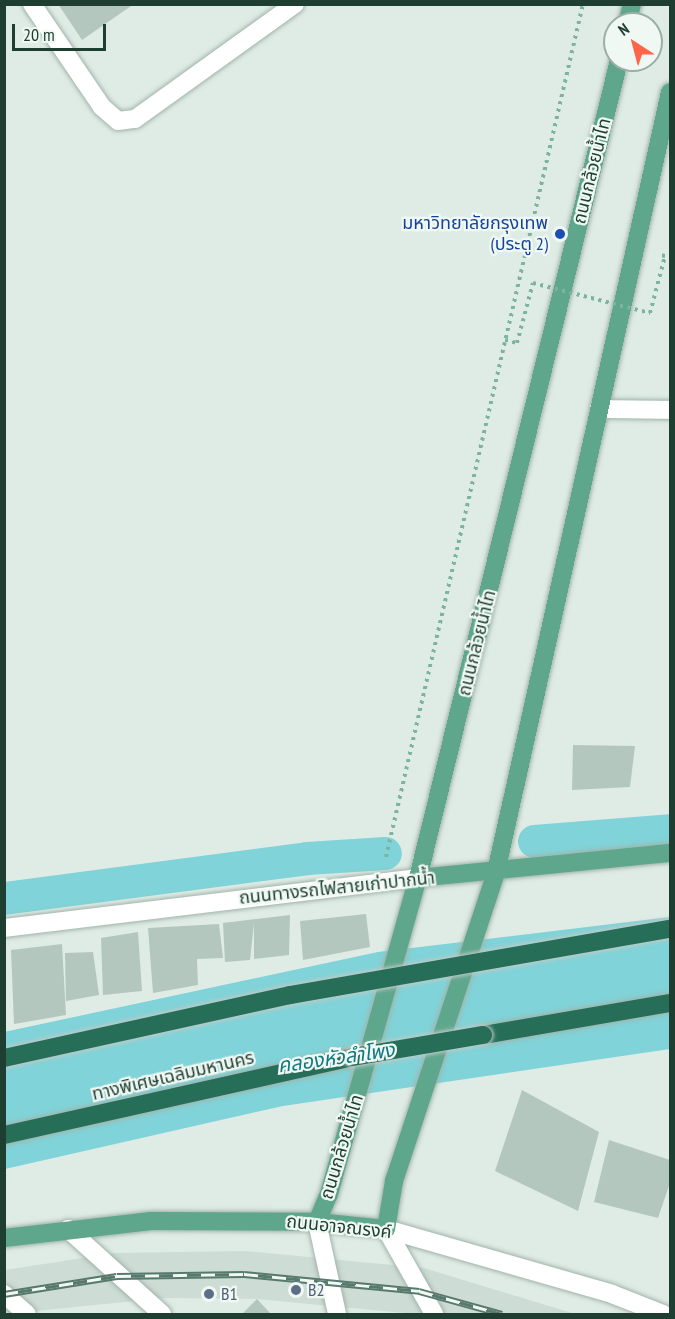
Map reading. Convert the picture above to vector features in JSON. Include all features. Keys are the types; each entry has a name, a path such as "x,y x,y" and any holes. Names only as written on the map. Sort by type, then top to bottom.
{"highway":[{"path":"4,1058 290,995 670,929"},
{"name":"ทางพิเศษเฉลิมมหานคร","path":"4,1135 353,1056 670,1003"}],"main road":[{"name":"ถนนกล้วยน้ำไท","path":"317,1222 329,1194 418,878 616,72"},
{"path":"386,1229 394,1180 496,872 670,92"},
{"name":"ถนนทางรถไฟสายเก่าปากน้ำ","path":"418,878 670,853"},
{"name":"ถนนอาจณรงค์","path":"4,1238 68,1228 152,1221 317,1222 386,1229"}],"street":[{"path":"33,4 102,107 118,120 135,119 295,4"},
{"path":"599,409 670,410"},
{"name":"ถนนทางรถไฟสายเก่าปากน้ำ","path":"4,928 418,878"},
{"path":"317,1222 337,1314"},
{"path":"68,1228 162,1314"},
{"path":"386,1229 434,1314"},
{"name":"ถนนอาจณรงค์","path":"386,1229 612,1294 663,1314"},
{"path":"4,1294 27,1314"}],"path":[{"path":"380,882 583,4"},
{"path":"505,340 517,343 533,283 650,313 663,256"}],"shaded area":[{"path":"245,1251 424,1268 575,1314 415,1314 257,1299 165,1298 5,1314 5,1270 115,1253"}],"water":[{"name":"คลองหัวลำโพง","path":"670,917 670,1049 283,1106 5,1169 4,1032 378,952"}],"building":[{"path":"58,4 134,4 82,40"},
{"path":"573,745 635,746 630,787 572,790"},
{"path":"366,914 370,947 303,960 300,921"},
{"path":"290,915 289,955 254,959 254,923 250,960 225,962 223,923"},
{"path":"219,924 223,958 197,959 198,985 153,993 148,928"},
{"path":"138,932 142,991 103,995 101,938"},
{"path":"62,944 66,1015 14,1024 11,950"},
{"path":"93,952 99,995 66,1001 65,953"},
{"path":"522,1090 599,1132 578,1211 495,1171"},
{"path":"609,1140 670,1160 670,1183 658,1218 594,1202"},
{"path":"257,1299 271,1314 242,1314"}],"waterway":[{"path":"534,841 670,830"},
{"path":"4,898 307,858 385,853"}],"railway":[{"path":"4,1294 117,1276 244,1274 419,1291 502,1314"}],"place":[{"name":"มหาวิทยาลัยกรุงเทพ (ประตู 2)","path":"560,234"},
{"name":"B2","path":"296,1290"},
{"name":"B1","path":"209,1294"}]}
